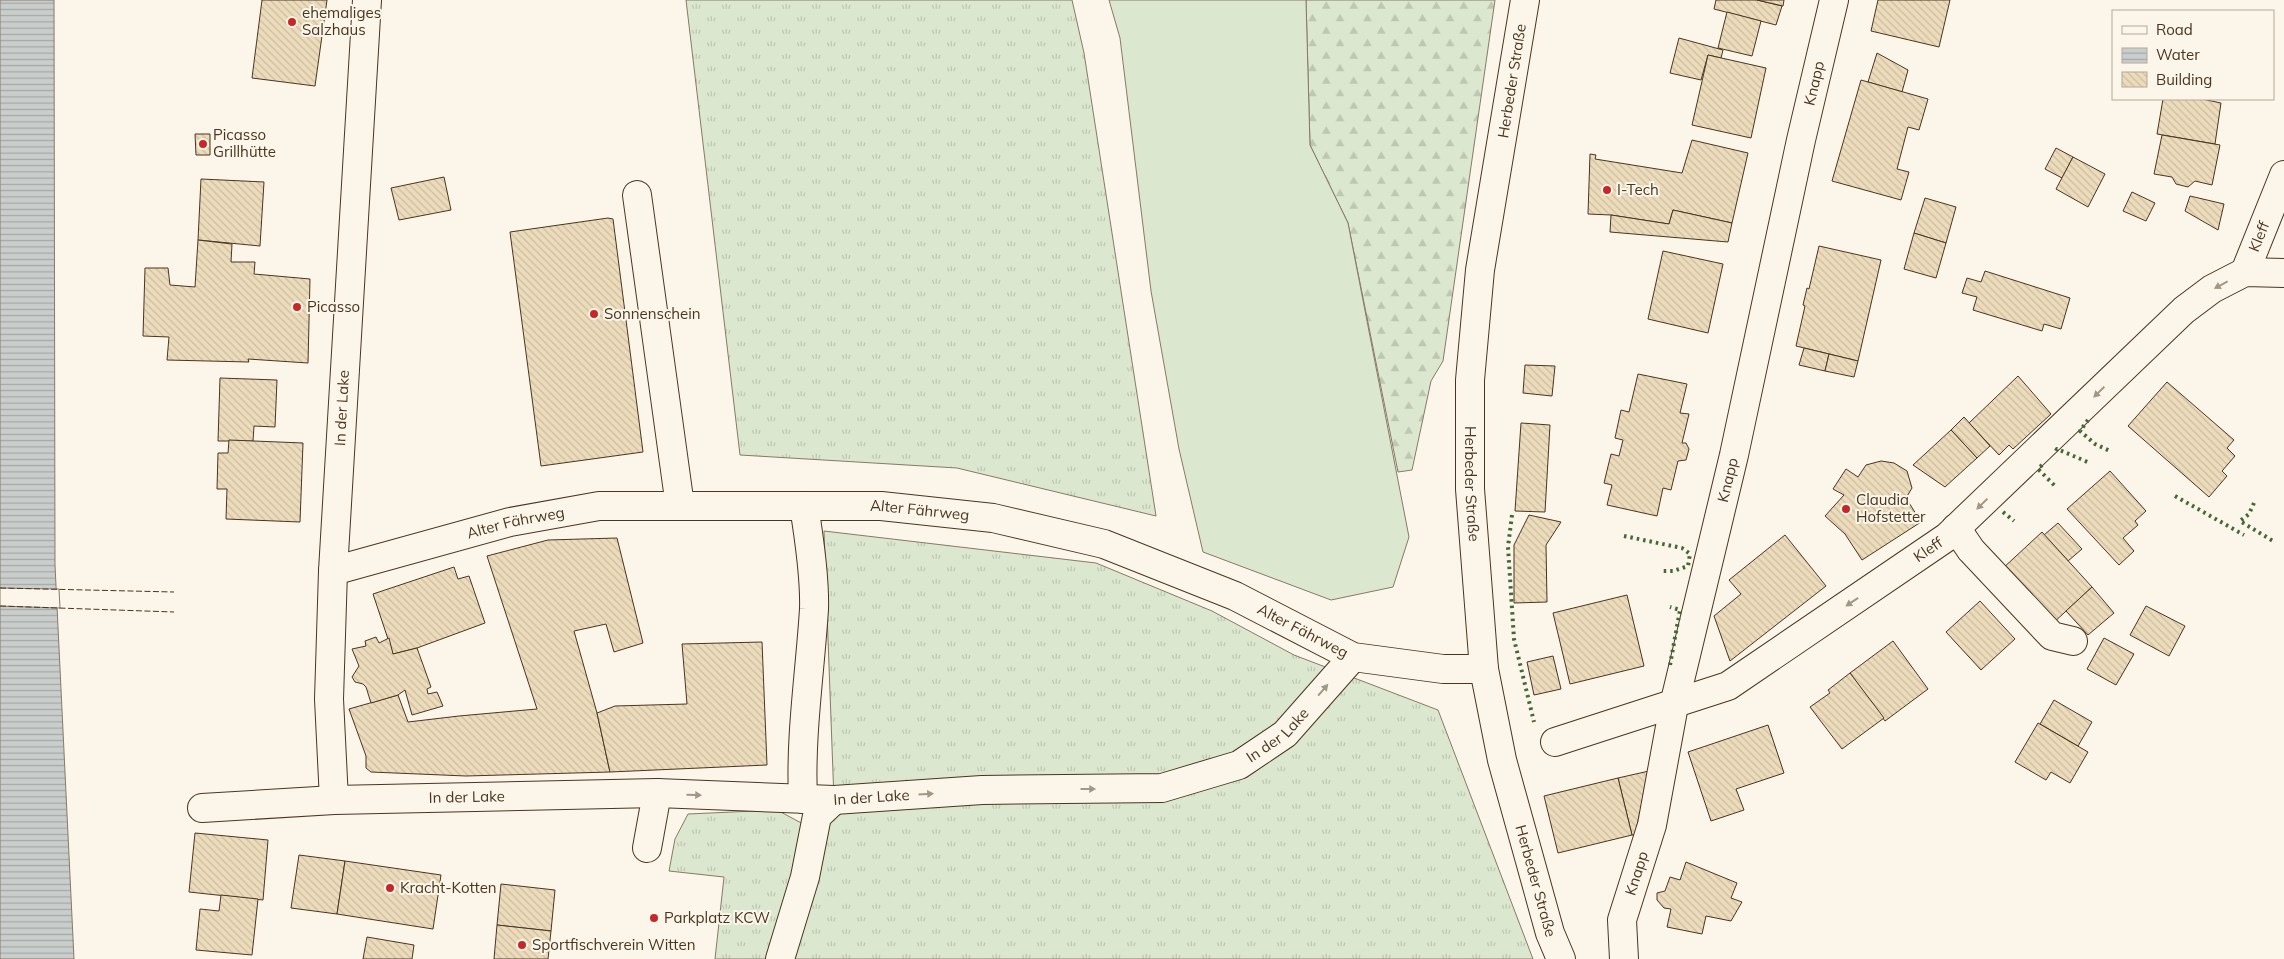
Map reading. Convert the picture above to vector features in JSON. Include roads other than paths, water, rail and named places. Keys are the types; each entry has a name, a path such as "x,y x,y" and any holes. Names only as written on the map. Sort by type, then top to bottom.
{"street":[{"name":"In der Lake","path":"366,0 333,570 329,699 334,800 657,793 834,800 982,790 1162,788 1239,765 1285,734 1352,657"},
{"name":"Herbeder Straße","path":"1525,0 1480,270 1470,380 1470,489 1484,669 1502,760 1550,933 1561,959"},
{"name":"Knapp","path":"1624,959 1622,920 1652,825 1674,705 1734,455 1801,140 1834,0"},
{"name":"Kleff","path":"2245,272 2284,176"},
{"path":"637,195 680,506"},
{"name":"Kleff","path":"1555,742 1728,686 1947,537 2184,310 2212,290 2245,272 2284,273"},
{"name":"Alter Fährweg","path":"333,570 510,522 599,506 881,506 993,518 1104,544 1235,596 1352,657 1443,669 1484,669"},
{"path":"803,799 802,753 814,607 808,531 804,506"},
{"path":"1956,528 1971,550 2052,636 2073,640"},
{"path":"647,848 657,793"},
{"path":"202,808 334,800"},
{"path":"780,959 805,877 817,816 834,800"}],"water":[{"path":"0,0 54,0 55,565 74,959 0,959"}],"place":[{"name":"ehemaliges Salzhaus","path":"292,22"},
{"name":"Picasso Grillhütte","path":"203,144"},
{"name":"I-Tech","path":"1607,190"},
{"name":"Picasso","path":"297,307"},
{"name":"Sonnenschein","path":"594,314"},
{"name":"Claudia Hofstetter","path":"1846,509"},
{"name":"Kracht-Kotten","path":"390,888"},
{"name":"Parkplatz KCW","path":"654,918"},
{"name":"Sportfischverein Witten","path":"522,945"}]}
